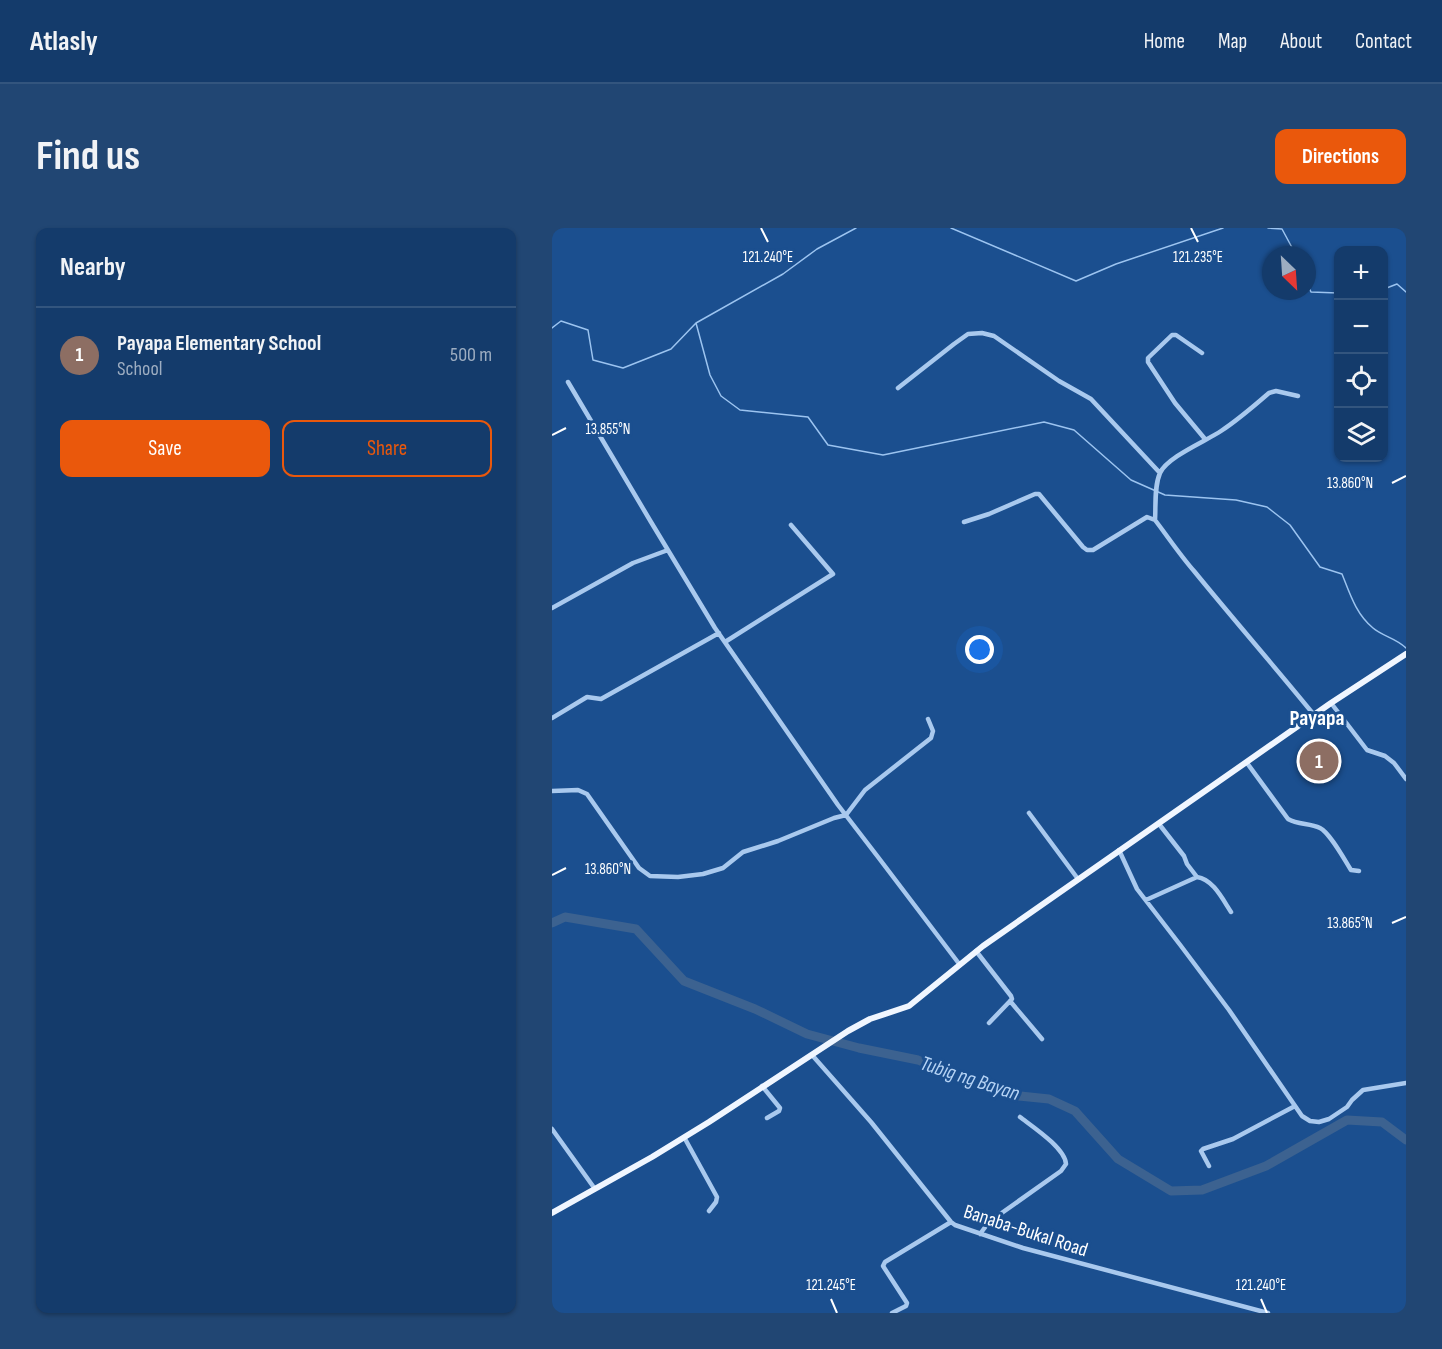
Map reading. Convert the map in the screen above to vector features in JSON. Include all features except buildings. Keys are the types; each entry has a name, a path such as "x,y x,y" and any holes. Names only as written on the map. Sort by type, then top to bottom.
{"main road":[{"path":"552,1213 684,1137 832,1041 870,1019 909,1006 976,951 1331,703 1406,654"}],"street":[{"path":"898,388 968,334 982,333 994,336 1059,381 1091,399 1160,473"},
{"path":"1202,353 1176,334 1172,335 1148,358 1148,362 1175,403 1205,439"},
{"path":"568,382 725,642 846,815 960,965"},
{"path":"1155,520 1158,482 1165,465 1220,432 1269,393 1276,391 1298,396"},
{"path":"964,522 1035,494 1039,495 1087,550 1093,549 1148,516 1155,520 1192,569 1315,716"},
{"path":"725,642 833,573 791,525"},
{"path":"552,608 633,563 668,550"},
{"path":"552,718 586,697 601,699 719,633"},
{"path":"1331,703 1367,750 1385,756 1394,763 1406,779"},
{"path":"552,791 578,790 587,794 639,868 650,876 678,877 703,874 723,868 743,852 846,815 865,790 931,738 933,731 928,719"},
{"path":"1247,763 1288,819 1318,826 1326,832 1351,870 1359,871"},
{"path":"1029,813 1078,879"},
{"path":"1159,824 1197,877"},
{"path":"1119,850 1137,889 1222,1001 1302,1116 1310,1122 1329,1119 1347,1107 1363,1090 1406,1083"},
{"path":"1146,900 1197,877 1211,884 1231,912"},
{"path":"976,951 1012,999 989,1023"},
{"path":"1010,1001 1042,1039"},
{"name":"Banaba-Bukal Road","path":"812,1055 871,1122 951,1222 960,1228 1031,1251 1268,1313"},
{"path":"762,1086 780,1108 767,1118"},
{"path":"1209,1166 1202,1154 1203,1149 1233,1139 1295,1106"},
{"path":"980,1234 989,1222 1060,1171 1066,1164 1065,1158 1045,1136 1020,1117"},
{"path":"552,1130 595,1189"},
{"path":"684,1137 717,1197 709,1211"},
{"path":"892,1313 906,1306 907,1303 883,1266 885,1262 951,1222"}],"waterway":[{"path":"552,328 561,321 588,330 593,360 623,368 671,349 696,323 783,274 817,249 856,228"},
{"path":"951,228 1076,281 1116,264 1223,228"},
{"path":"1268,228 1282,229 1291,246"},
{"path":"1388,287 1397,284 1406,292"},
{"path":"1316,292 1334,293"},
{"path":"696,323 710,375 721,396 740,410 808,417 828,445 883,455 1044,422 1074,430 1131,480 1165,495 1236,500 1267,507 1290,525 1320,567 1342,574 1354,603 1367,622 1377,631 1406,648"},
{"name":"Tubig ng Bayan","path":"552,923 565,917 636,929 684,981 755,1009 807,1034 918,1060 966,1081 1010,1095 1049,1099 1075,1111 1118,1159 1171,1191 1202,1190 1266,1166 1347,1120 1382,1122 1406,1140"}],"place":[{"name":"Payapa Elementary School","path":"1319,761"}],"district":[{"name":"Payapa","path":"1317,717"}]}
